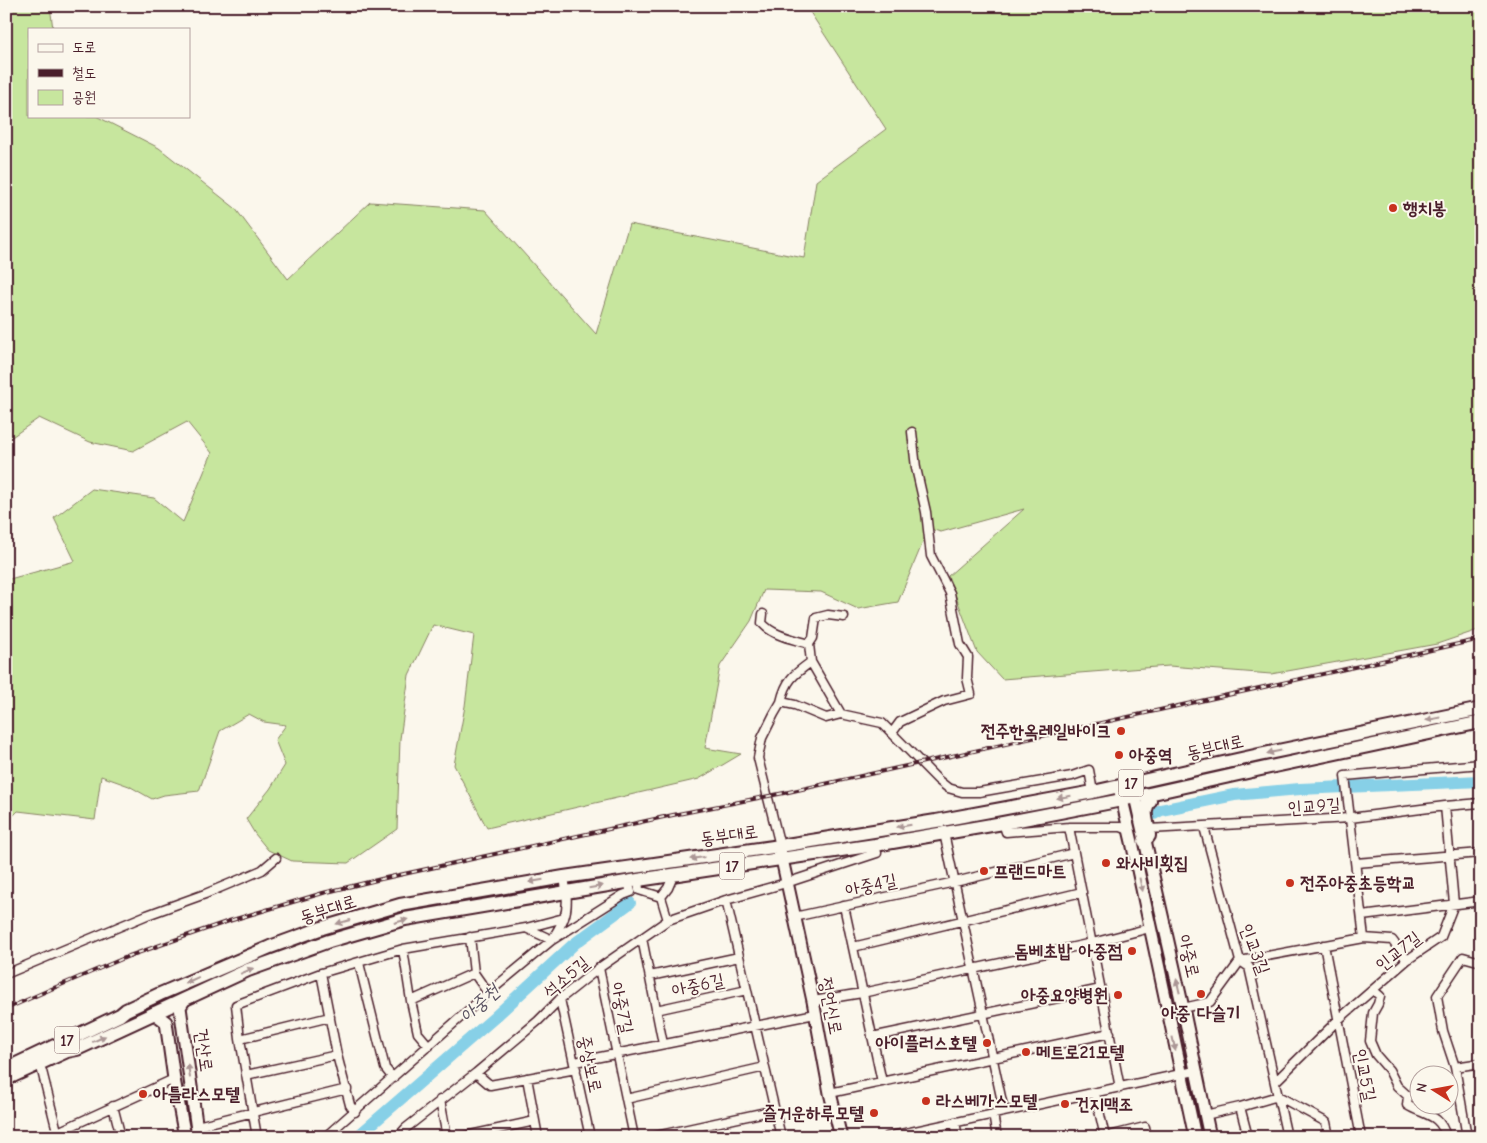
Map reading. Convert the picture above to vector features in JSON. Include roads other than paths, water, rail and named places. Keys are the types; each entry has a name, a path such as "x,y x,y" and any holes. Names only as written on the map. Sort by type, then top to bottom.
{"main road":[{"name":"동부대로","path":"6,1079 67,1051 77,1049 248,970 329,941 406,919 566,892 634,886 674,874 936,821 1119,787 1287,749 1481,709"},
{"name":"동부대로","path":"6,1069 120,1015 126,1010 218,968 322,928 400,905 564,877 780,852 875,845 1122,800 1481,722"},
{"path":"1147,835 1144,812 1150,801 1148,794"},
{"path":"6,1062 117,1011 126,1010"},
{"name":"동부대로","path":"6,1087 42,1071 70,1056 77,1049"}],"street":[{"path":"892,734 900,722 944,701 971,694 967,678 968,657 960,644 950,593 931,556 926,512 916,468 912,432"},
{"path":"763,614 762,623 767,629 787,638 809,644"},
{"path":"841,714 811,662 809,644 813,638 816,618 828,615 844,617"},
{"path":"780,852 758,758 762,738 781,702 791,676 811,662"},
{"path":"781,702 795,705 826,718 841,714 882,723 948,788 962,792 979,792 1072,776 1089,770 1093,792"},
{"path":"1364,938 1345,776 1481,764"},
{"name":"아중로","path":"1132,783 1147,835 1210,1137"},
{"name":"아중로","path":"1119,787 1195,1137"},
{"name":"인교9길","path":"1147,835 1204,827 1481,803"},
{"path":"1445,806 1454,904"},
{"path":"1003,823 1006,832 1121,827 1129,830"},
{"name":"인교3길","path":"1204,827 1240,961 1249,967 1287,1137"},
{"path":"1069,828 1120,1088"},
{"path":"944,832 1004,1112"},
{"name":"석소5길","path":"398,1137 406,1128 538,1021 560,999 599,968 668,920 877,853 875,845"},
{"name":"정언신로","path":"780,852 813,1001 830,1093 841,1137"},
{"path":"1356,863 1481,853"},
{"name":"아중4길","path":"794,917 1074,854"},
{"path":"6,974 147,915 239,880 262,870 276,858"},
{"path":"661,898 674,874"},
{"path":"552,940 564,918 566,909 564,877"},
{"path":"325,1137 488,993 552,940 634,886 661,898 668,920"},
{"path":"852,947 1082,892"},
{"name":"아중6길","path":"726,900 781,1137"},
{"path":"1362,916 1481,901"},
{"name":"인교7길","path":"1446,1137 1443,1126 1438,1121 1408,1104 1408,1096 1397,1086 1389,1070 1376,1055 1370,1041 1370,1033 1373,1013 1380,996 1373,990 1408,960 1441,937 1454,904"},
{"path":"844,906 882,1082"},
{"path":"257,1137 236,1005 321,973 403,949 526,928 564,918"},
{"path":"526,928 552,940"},
{"name":"아중로","path":"973,968 1092,943 1150,928"},
{"path":"470,937 474,972 488,993"},
{"path":"642,938 663,1044"},
{"path":"1183,1008 1210,1002 1240,961 1364,938 1392,940 1408,960"},
{"name":"인교5길","path":"1324,945 1361,1137"},
{"path":"403,949 418,1033 429,1046"},
{"path":"1481,962 1463,956 1437,996 1443,1031 1455,1066 1481,1063"},
{"name":"아중6길","path":"650,976 739,957"},
{"path":"359,963 385,1068 393,1078"},
{"name":"아중7길","path":"599,968 634,1137"},
{"path":"813,1001 973,968"},
{"path":"411,1001 474,972"},
{"path":"321,973 337,1054 350,1105 354,1112"},
{"path":"872,1038 1101,989"},
{"name":"아중6길","path":"656,1010 747,990"},
{"path":"1275,1082 1338,1020 1373,990"},
{"name":"건산로","path":"185,999 180,1007 198,1132"},
{"name":"중상보로","path":"560,999 590,1137"},
{"name":"건산로","path":"154,1013 166,1022 185,1137"},
{"path":"755,1025 815,1014"},
{"path":"240,1039 330,1017"},
{"name":"아중7길","path":"476,1073 490,1086 617,1054 755,1025"},
{"path":"830,1093 1110,1033"},
{"path":"246,1075 337,1054"},
{"path":"626,1099 764,1067"},
{"path":"42,1071 57,1134"},
{"path":"887,1137 1195,1071"},
{"path":"527,1078 538,1137"},
{"path":"47,1137 174,1079"},
{"path":"198,1132 252,1113 347,1089"},
{"path":"1095,1093 1105,1137 1145,1127 1147,1137"},
{"path":"1205,1115 1278,1096 1326,1122 1329,1137"},
{"path":"1460,1096 1467,1137"},
{"path":"440,1100 447,1137"},
{"path":"113,1106 121,1137"},
{"path":"1240,1107 1248,1137"},
{"path":"651,1137 775,1110"},
{"path":"993,1114 997,1137"},
{"path":"461,1137 535,1121"},
{"path":"955,1122 958,1137"},
{"path":"406,1128 408,1137"}],"waterway":[{"path":"1154,814 1161,810 1234,795 1300,789 1481,781"},
{"name":"아중천","path":"357,1137 495,1017 574,944 630,903"}],"railway":[{"path":"6,1009 129,956 229,921 323,893 1481,639"}],"place":[{"name":"행치봉","path":"1393,208"},
{"name":"전주한옥레일바이크","path":"1121,731"},
{"name":"아중역","path":"1119,755"},
{"name":"와사비횟집","path":"1106,863"},
{"name":"프랜드마트","path":"984,871"},
{"name":"전주아중초등학교","path":"1290,883"},
{"name":"돔베초밥 아중점","path":"1132,951"},
{"name":"아중 다슬기","path":"1201,994"},
{"name":"아중요양병원","path":"1118,995"},
{"name":"아이플러스호텔","path":"987,1043"},
{"name":"메트로21모텔","path":"1026,1052"},
{"name":"아틀라스모텔","path":"143,1094"},
{"name":"라스베가스모텔","path":"926,1101"},
{"name":"건지맥조","path":"1065,1104"},
{"name":"즐거운하루모텔","path":"874,1113"}]}
